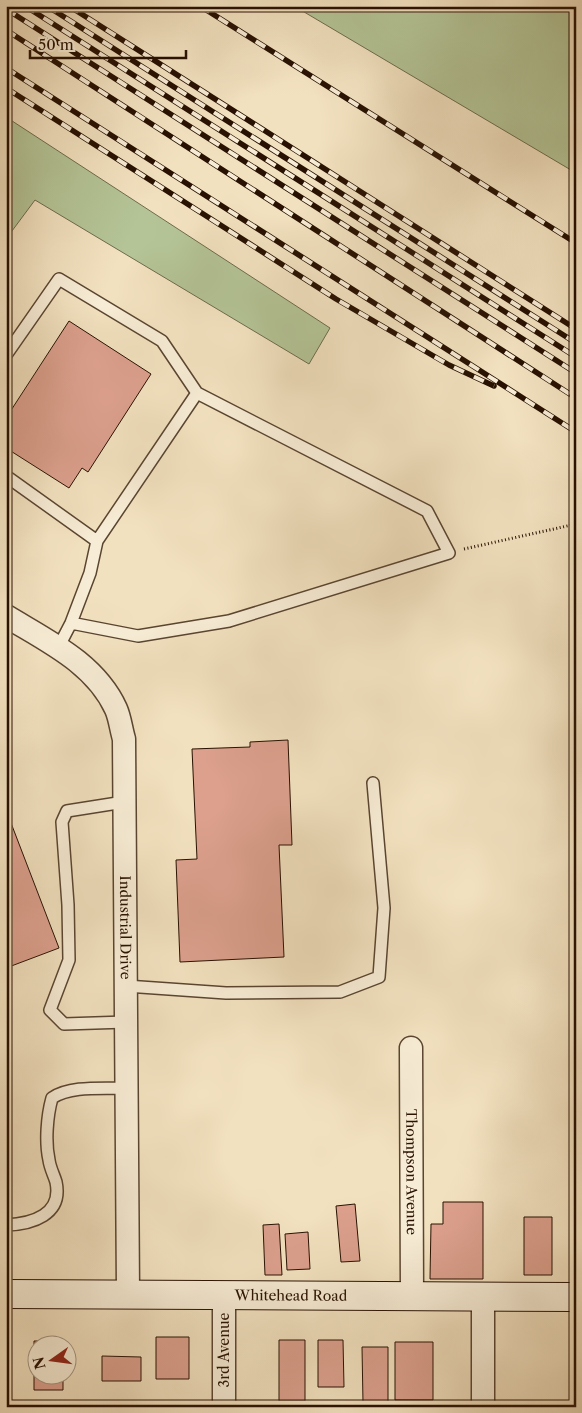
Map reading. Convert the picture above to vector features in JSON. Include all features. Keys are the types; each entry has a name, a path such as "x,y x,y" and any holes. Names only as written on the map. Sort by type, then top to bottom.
{"street":[{"name":"Industrial Drive","path":"6,616 58,648 91,672 106,690 117,711 124,739 128,1293"},
{"name":"Thompson Avenue","path":"411,1048 412,1296"},
{"name":"Whitehead Road","path":"6,1294 128,1293 576,1297"},
{"name":"3rd Avenue","path":"224,1294 224,1407"},
{"path":"483,1296 483,1407"}],"lane":[{"path":"6,355 59,280 162,341 197,393 428,511 449,553 229,621 138,636 71,623"},
{"path":"58,648 71,623 90,573 97,541 197,393"},
{"path":"6,476 97,541"},
{"path":"126,986 226,993 340,992 379,977 384,908 373,782"},
{"path":"124,802 68,811 62,822 69,960 50,1010 64,1024 126,1022"},
{"path":"6,1225 35,1222 52,1210 56,1198 56,1184 48,1159 49,1110 52,1098 59,1093 70,1091 127,1088"}],"path":[{"path":"449,553 576,524"}],"green space":[{"path":"294,6 576,6 576,173"},
{"path":"6,117 330,328 309,364 35,200 6,239"}],"building":[{"path":"69,321 151,374 88,472 82,468 69,488 6,448 6,432 11,424 6,421 6,418"},
{"path":"288,740 292,845 279,845 284,957 180,962 176,860 197,859 192,749 250,747 250,742"},
{"path":"6,810 59,948 6,968"},
{"path":"443,1202 483,1202 483,1279 430,1279 431,1224 443,1224"},
{"path":"355,1204 360,1261 341,1262 336,1206"},
{"path":"524,1217 552,1217 552,1275 524,1275"},
{"path":"279,1224 282,1275 265,1275 263,1225"},
{"path":"308,1232 310,1269 287,1270 285,1234"},
{"path":"156,1337 189,1337 189,1379 156,1379"},
{"path":"279,1340 305,1340 305,1401 279,1401"},
{"path":"318,1340 343,1340 344,1387 318,1387"},
{"path":"395,1342 433,1342 433,1400 395,1400"},
{"path":"362,1347 388,1347 388,1403 363,1403"},
{"path":"102,1356 141,1357 141,1381 102,1381"},
{"path":"34,1386 63,1386 63,1390 34,1390"}],"railway":[{"path":"25,6 576,357"},
{"path":"47,6 576,343"},
{"path":"69,6 576,329"},
{"path":"200,6 576,243"},
{"path":"6,9 576,373"},
{"path":"6,30 576,398"},
{"path":"6,68 576,432"},
{"path":"6,88 336,299 449,365 494,386"}]}
